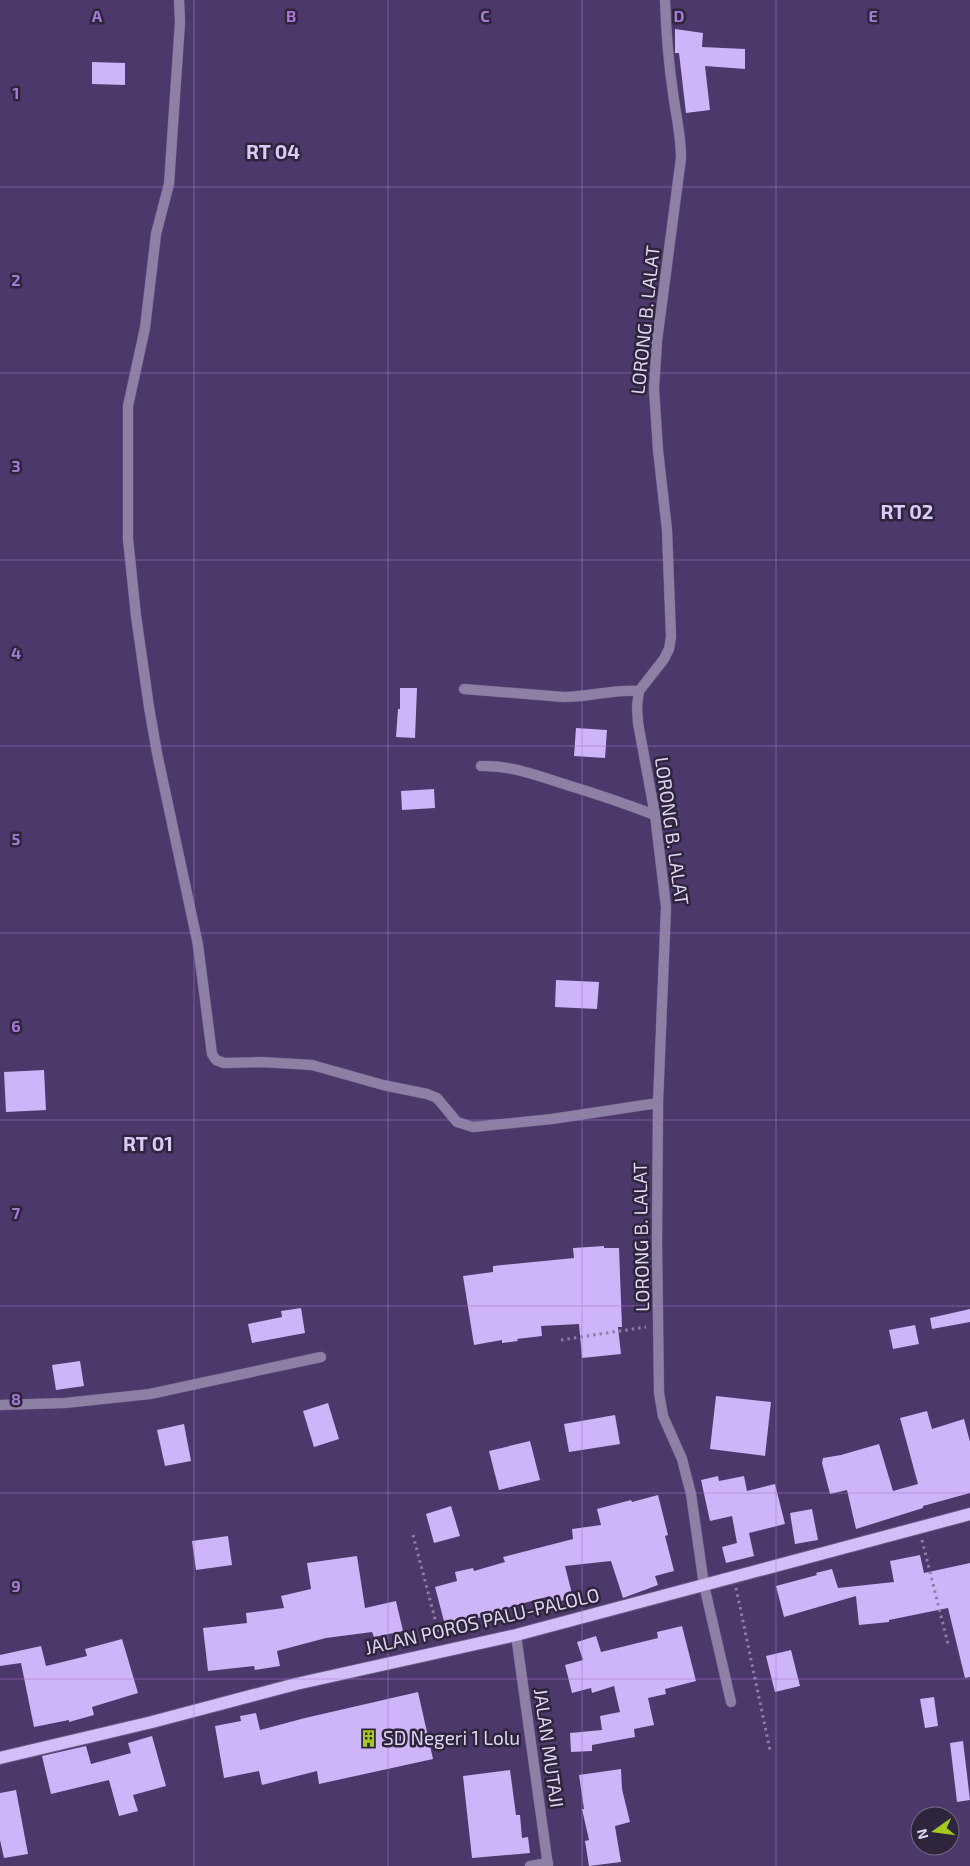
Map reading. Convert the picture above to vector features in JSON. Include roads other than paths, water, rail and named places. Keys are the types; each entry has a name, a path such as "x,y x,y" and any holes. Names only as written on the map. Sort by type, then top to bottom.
{"main road":[{"name":"JALAN POROS PALU-PALOLO","path":"0,1758 152,1722 296,1684 516,1635 970,1514"}],"street":[{"path":"179,0 180,22 169,184 156,234 146,318 128,406 128,539 136,616 149,707 198,945 212,1054 216,1060 224,1063 261,1062 312,1065 383,1085 427,1094 437,1098 457,1122 472,1127 552,1119 658,1103"},
{"name":"LORONG B. LALAT","path":"665,0 666,44 681,136 680,158 657,341 654,389 657,442 667,530 671,637 669,649 664,659 638,691 638,723 655,815 666,907 658,1103 659,1393 663,1416 682,1460 691,1494 704,1585 731,1702"},
{"path":"464,689 564,697 578,697 621,690 638,691"},
{"path":"481,766 499,766 526,772 604,796 655,815"},
{"path":"0,1405 65,1403 150,1394 321,1357"},
{"name":"JALAN MUTAJI","path":"516,1635 548,1865"},
{"path":"530,1866 548,1865"}],"place":[{"name":"SD Negeri 1 Lolu","path":"369,1738"}],"district":[{"name":"RT 04","path":"273,152"},
{"name":"RT 02","path":"907,512"},
{"name":"RT 01","path":"148,1144"}]}
